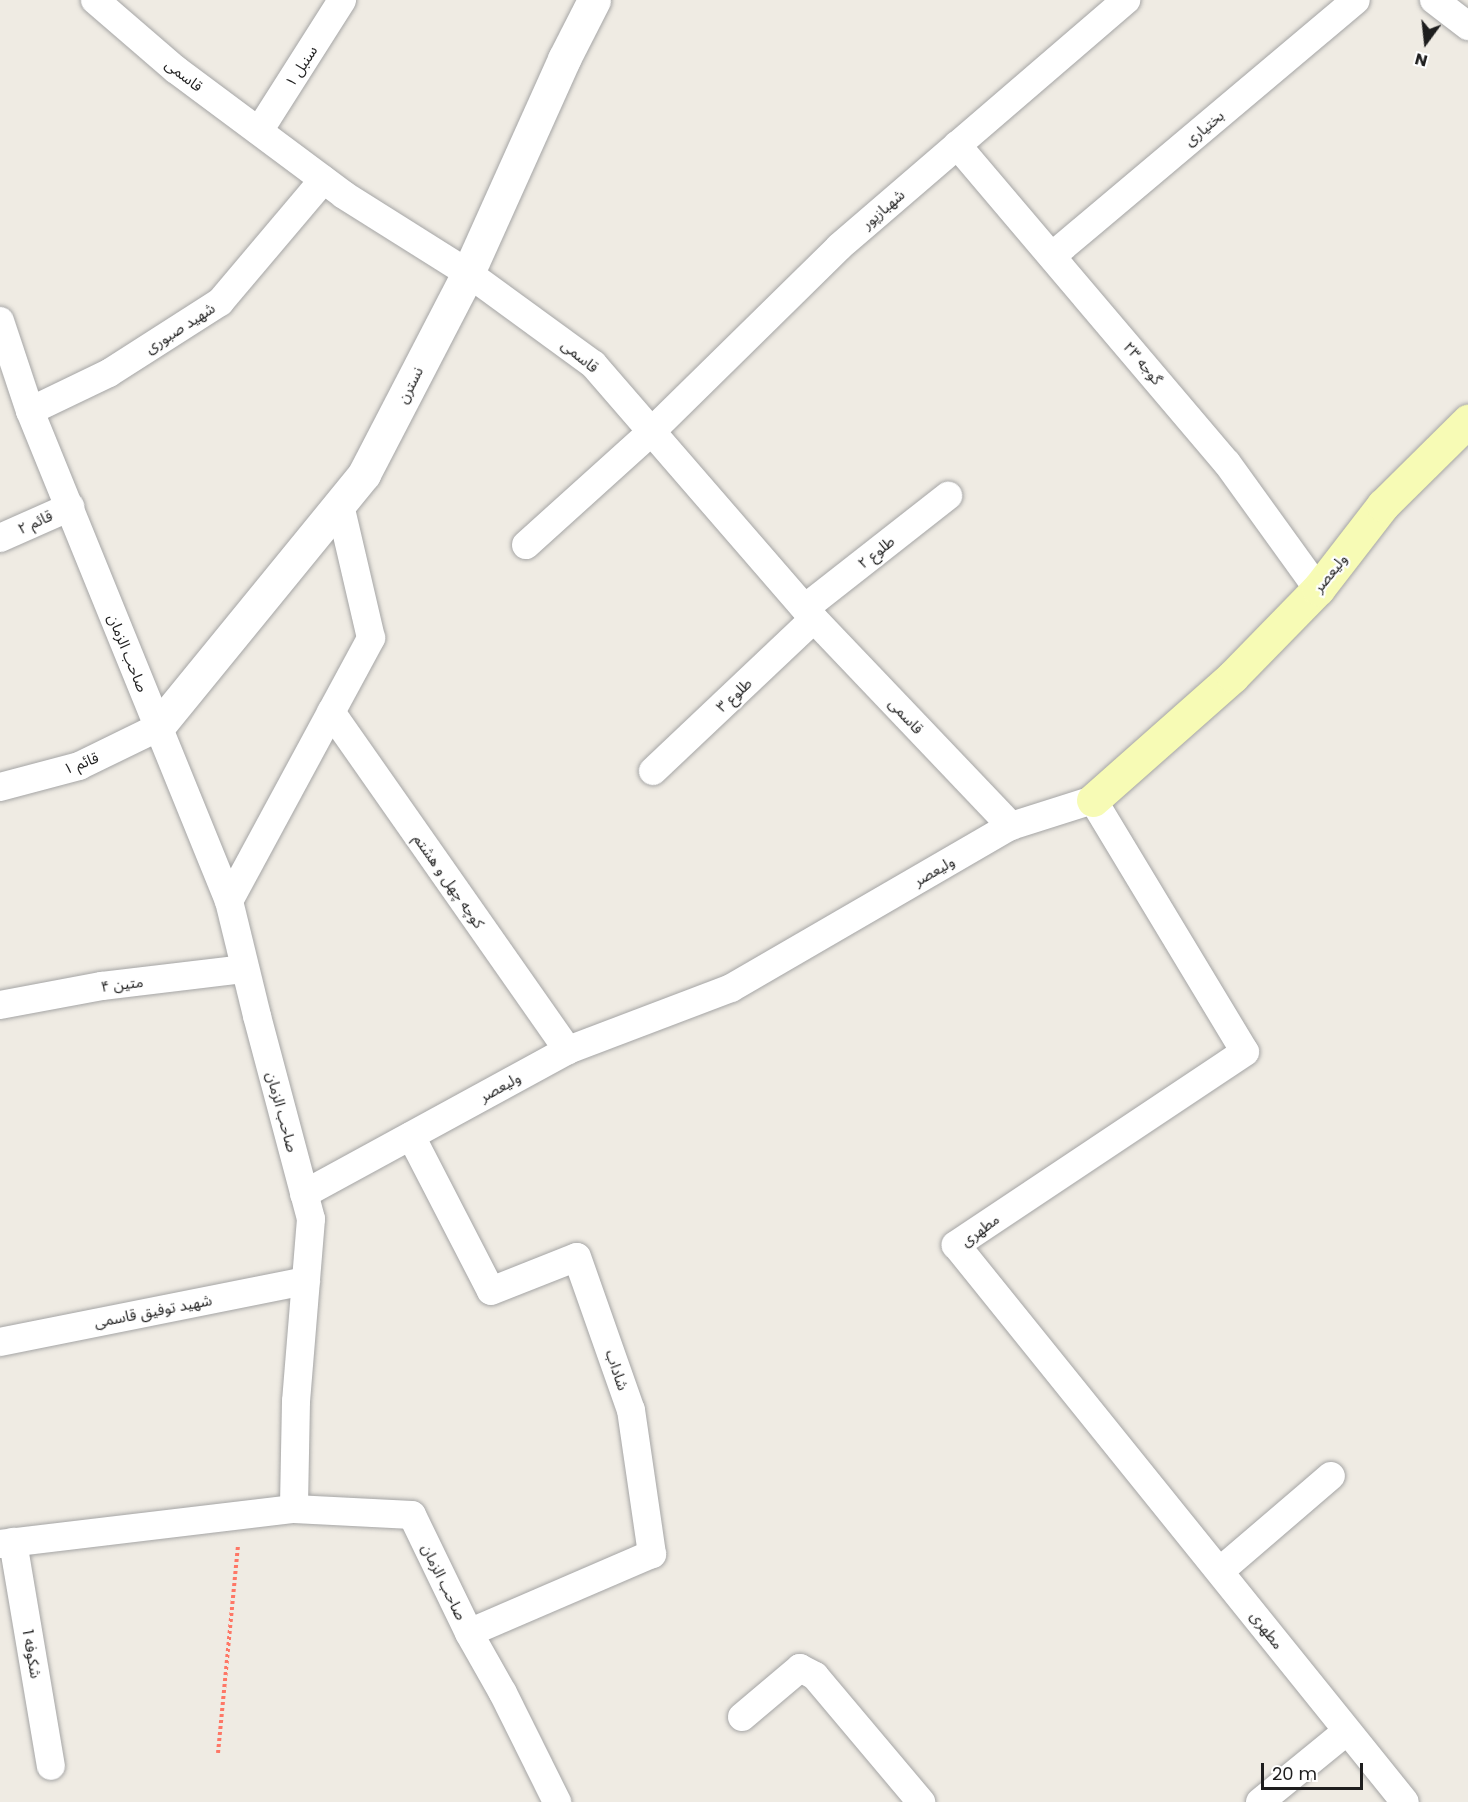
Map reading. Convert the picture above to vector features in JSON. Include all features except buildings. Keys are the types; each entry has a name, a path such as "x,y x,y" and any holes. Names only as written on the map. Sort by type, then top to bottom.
{"main road":[{"name":"ولیعصر","path":"1093,801 1233,676 1318,590 1383,505 1468,421"}],"street":[{"name":"قاسمی","path":"95,0 175,69 323,180 468,273 593,364 810,613 1011,826"},
{"name":"سنبل ۱","path":"259,132 342,0"},
{"name":"نسترن","path":"157,728 364,474 468,273 564,59 594,0"},
{"name":"شهبازپور","path":"526,545 652,431 839,247 1126,0"},
{"name":"بختیاری","path":"1052,256 1356,0"},
{"path":"1434,0 1468,26"},
{"name":"گوجه ۲۳","path":"957,145 1227,463 1318,590"},
{"name":"شهید صبوری","path":"30,411 109,373 220,302 323,180"},
{"name":"صاحب الزمان","path":"0,321 5,350 157,728 230,901 245,969 311,1219 296,1401 294,1509 412,1515 469,1633 503,1693 557,1802"},
{"name":"طلوع ۲","path":"810,613 948,496"},
{"path":"230,901 372,638 340,505"},
{"name":"قائم ۲","path":"0,538 70,507"},
{"name":"طلوع ۳","path":"653,771 810,613"},
{"name":"کوچه چهل و هشتم","path":"331,712 568,1050"},
{"name":"قائم ۱","path":"0,787 80,766 157,728"},
{"name":"ولیعصر","path":"304,1194 568,1050 731,988 1011,826 1093,801"},
{"name":"مطهری","path":"1093,801 1245,1052 956,1245 1405,1802"},
{"name":"متین ۴","path":"0,1005 102,986 245,969"},
{"name":"شاداب","path":"411,1136 491,1291 577,1257 631,1410 652,1554 469,1633"},
{"name":"شهید توفیق قاسمی","path":"0,1342 306,1281"},
{"path":"1220,1571 1331,1476"},
{"path":"7,1543 294,1509"},
{"name":"شکوفه 1","path":"7,1543 51,1766"},
{"path":"742,1717 800,1668 815,1676 921,1802"},
{"path":"1260,1802 1347,1731"}],"path":[{"path":"218,1753 241,1516"}]}
